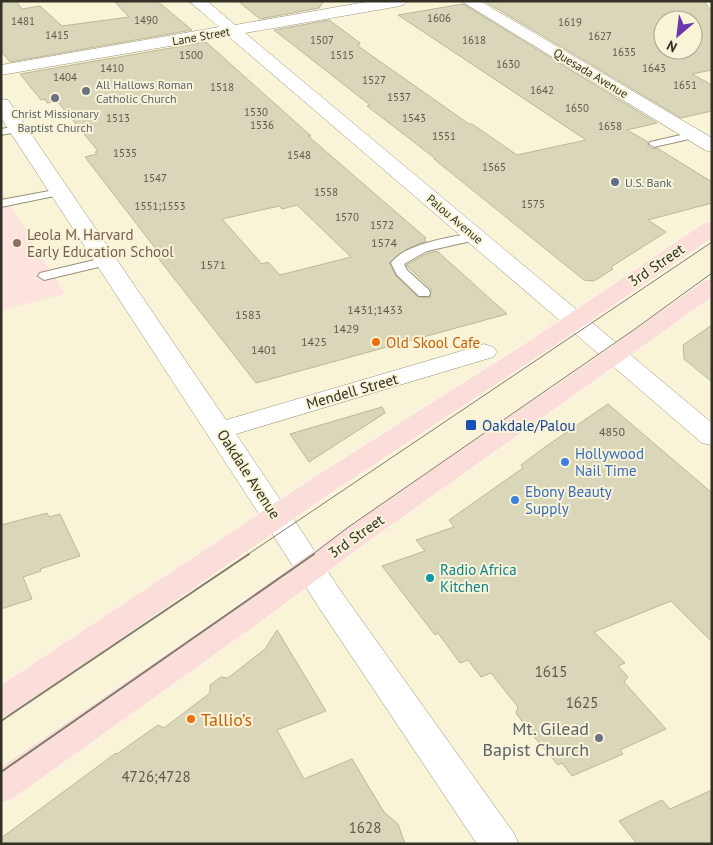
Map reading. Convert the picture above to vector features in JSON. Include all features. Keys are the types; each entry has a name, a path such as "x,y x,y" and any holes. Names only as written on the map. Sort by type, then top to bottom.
{"main road":[{"name":"3rd Street","path":"1,703 276,516 541,344 712,228"},
{"name":"3rd Street","path":"1,787 712,286"}],"street":[{"name":"Palou Avenue","path":"197,1 712,437"},
{"name":"Lane Street","path":"1,70 400,1"},
{"name":"Quesada Avenue","path":"469,1 712,146"},
{"name":"Oakdale Avenue","path":"1,104 10,130 60,192 330,598 499,844"},
{"name":"Mendell Street","path":"220,430 484,352"}],"lane":[{"path":"654,144 694,135"},
{"path":"1,204 60,192"},
{"path":"424,293 401,272 397,263 401,258 419,250 476,236"},
{"path":"44,276 107,261"}],"shaded area":[{"name":"Leola M. Harvard Early Education School","path":"1,191 65,294 1,310"}],"building":[{"path":"1,1 16,1 22,9 40,6 62,26 129,17 114,1 157,1 192,30 10,62 1,51"},
{"path":"238,1 324,1 319,8 260,19"},
{"path":"484,1 704,1 712,12 712,70 692,74 712,85 712,111 681,118"},
{"path":"463,4 657,123 627,130 648,142 648,146 653,149 657,148 712,182 712,203 648,220 666,232 611,267 613,269 594,281 584,280 434,159 436,159 367,106 370,105 274,30 329,20 360,43 358,46 469,124 472,124 517,155 586,140 398,15"},
{"path":"206,42 311,136 308,136 426,238 424,239 426,241 407,249 389,263 396,276 418,297 430,298 431,289 406,265 428,253 437,251 507,314 256,383 155,254 159,253 85,157 97,154 95,152 98,151 57,101 47,103 45,99 41,100 20,74","holes":["297,205 351,257 280,275 268,262 262,264 222,219 279,206 282,209"]},
{"path":"712,325 712,382 684,359 683,345"},
{"path":"608,404 712,493 712,642 671,601 594,632 625,663 618,666 628,677 624,682 666,729 620,750 623,754 572,776 562,763 558,765 529,731 516,713 518,707 491,673 481,677 468,660 460,663 438,633 435,635 382,566 425,551 416,540 454,527 449,520 523,468 521,465 545,447"},
{"path":"382,407 385,413 309,462 290,434"},
{"path":"47,513 49,517 60,514 80,556 40,569 41,571 23,577 32,599 1,609 1,525"},
{"path":"277,630 326,711 277,730 304,779 352,759 384,812 398,824 405,844 1,844 1,838 116,753 158,725 164,728 210,693 210,685 221,677 228,678 265,649"},
{"path":"712,790 712,844 637,844 619,821 662,800 670,809"}],"tram line":[{"path":"247,555 712,242"},
{"path":"312,555 347,528 635,329 712,273"},
{"path":"1,721 249,554"},
{"path":"1,772 314,554"}],"place":[{"name":"All Hallows Roman Catholic Church","path":"86,91"},
{"name":"Christ Missionary Baptist Church","path":"55,98"},
{"name":"U.S. Bank","path":"615,182"},
{"name":"Leola M. Harvard Early Education School","path":"17,243"},
{"name":"Old Skool Cafe","path":"376,342"},
{"name":"Oakdale/Palou","path":"471,425"},
{"name":"Hollywood Nail Time","path":"565,462"},
{"name":"Ebony Beauty Supply","path":"515,500"},
{"name":"Radio Africa Kitchen","path":"430,578"},
{"name":"Tallio’s","path":"191,719"},
{"name":"Mt. Gilead Bapist Church","path":"599,738"}]}
